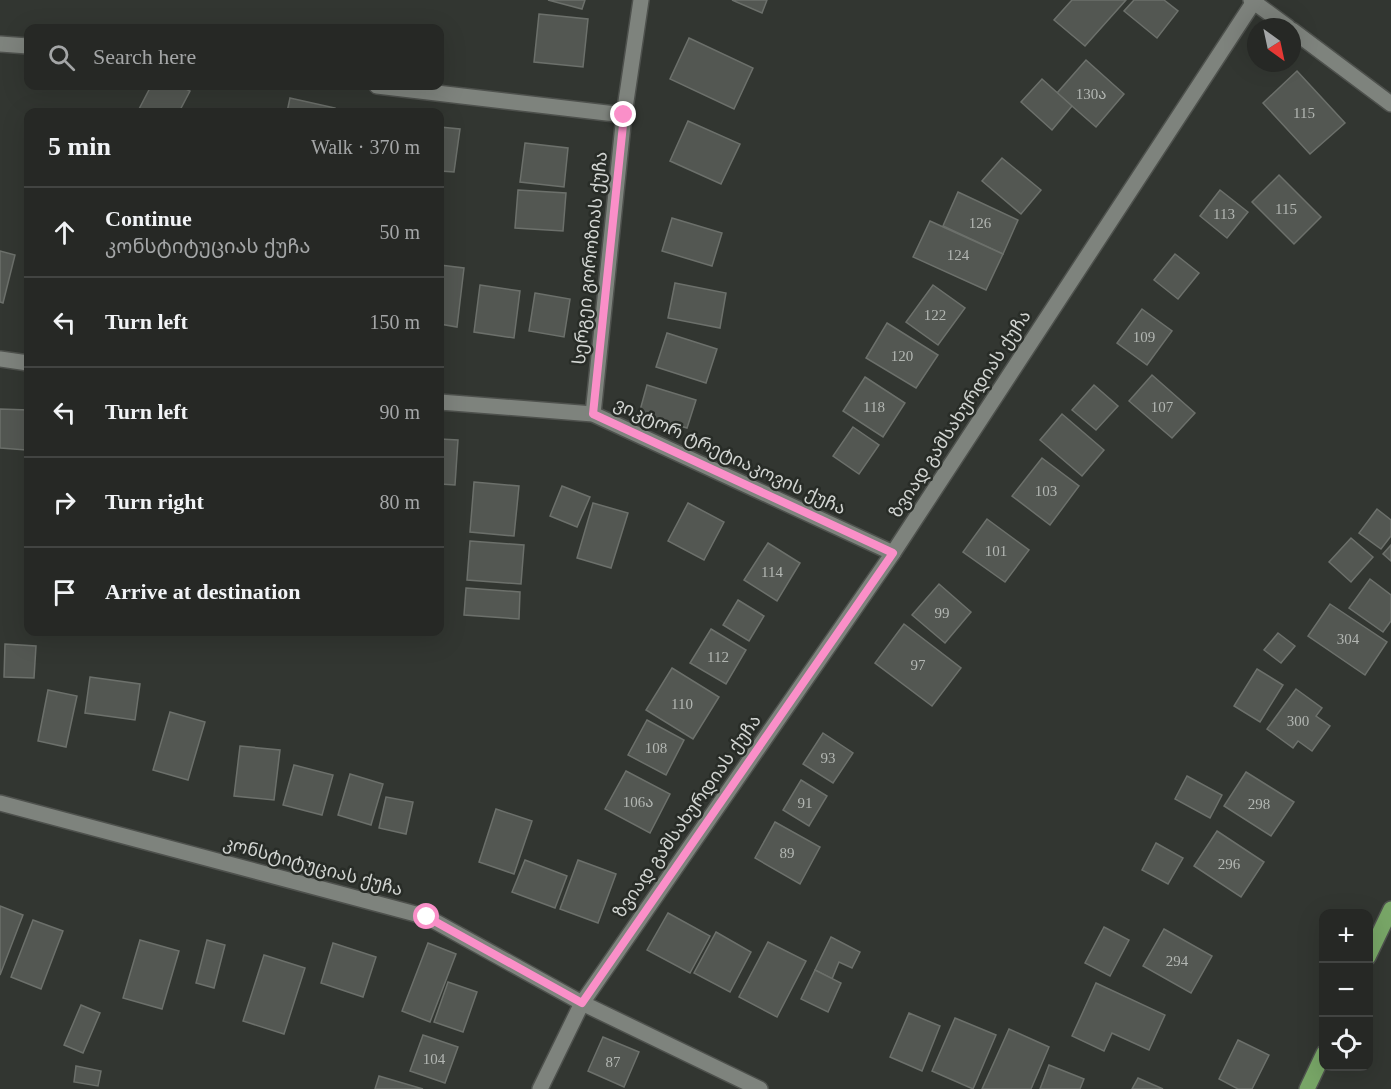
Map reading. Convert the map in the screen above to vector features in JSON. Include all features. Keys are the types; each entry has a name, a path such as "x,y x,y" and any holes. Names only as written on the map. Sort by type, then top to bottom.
{"main road":[{"path":"1373,947 1391,909"},
{"path":"1307,1089 1319,1062"}],"street":[{"name":"სერგეი გოროზიას ქუჩა","path":"593,414 624,115 640,0"},
{"path":"1253,1 1276,18"},
{"name":"ზვიად გამსახურდიას ქუჩა","path":"540,1089 582,1003 893,553 1253,1"},
{"path":"1301,37 1391,104"},
{"path":"0,44 24,46"},
{"path":"411,90 624,115"},
{"path":"0,359 24,362"},
{"name":"ვიკტორ ტრეტიაკოვის ქუჩა","path":"444,402 593,414 893,553"},
{"name":"კონსტიტუციას ქუჩა","path":"0,803 427,917 582,1003 760,1089"}],"building":[{"path":"548,0 585,0 582,9"},
{"path":"732,0 767,0 762,13"},
{"path":"1072,0 1126,0 1085,46 1054,20"},
{"path":"1134,0 1164,0 1178,11 1157,38 1124,11"},
{"path":"539,14 588,19 583,67 534,62"},
{"path":"689,38 753,68 734,109 670,79"},
{"path":"1086,60 1124,94 1096,127 1057,93"},
{"path":"1298,72 1345,123 1310,154 1263,103"},
{"path":"1042,79 1072,106 1052,130 1021,102"},
{"path":"149,90 190,91 181,108 140,108"},
{"path":"290,98 335,108 288,108"},
{"path":"688,121 740,144 721,184 670,161"},
{"path":"444,127 460,129 454,172 444,171"},
{"path":"525,143 568,148 564,187 520,182"},
{"path":"1002,158 1041,190 1021,214 982,181"},
{"path":"1279,175 1321,217 1294,244 1252,202"},
{"path":"518,190 566,193 563,231 515,228"},
{"path":"1220,190 1248,212 1227,238 1200,216"},
{"path":"958,192 1018,220 1003,254 943,226"},
{"path":"672,218 722,233 712,266 662,251"},
{"path":"930,221 1003,254 986,290 913,257"},
{"path":"0,251 15,255 3,303 0,302"},
{"path":"1175,254 1199,273 1178,299 1154,280"},
{"path":"444,266 464,268 457,327 444,325"},
{"path":"675,283 726,293 720,328 668,318"},
{"path":"480,285 520,291 514,338 474,332"},
{"path":"933,285 965,308 938,345 906,322"},
{"path":"535,293 570,299 564,337 529,331"},
{"path":"1142,309 1172,331 1147,365 1117,343"},
{"path":"887,323 938,355 916,388 866,358"},
{"path":"667,333 717,349 706,383 656,367"},
{"path":"1152,375 1195,413 1172,438 1129,401"},
{"path":"865,377 905,403 883,437 843,411"},
{"path":"647,385 696,400 687,428 639,414"},
{"path":"1094,385 1118,406 1096,430 1072,410"},
{"path":"0,409 24,410 24,450 0,448"},
{"path":"1062,414 1104,450 1082,476 1040,440"},
{"path":"853,427 879,445 859,474 833,456"},
{"path":"444,439 458,440 455,485 444,484"},
{"path":"1042,458 1079,486 1050,525 1012,496"},
{"path":"474,482 519,486 514,536 470,532"},
{"path":"562,486 590,497 577,527 550,516"},
{"path":"593,503 628,513 611,568 577,558"},
{"path":"688,503 724,522 704,560 668,541"},
{"path":"1377,509 1391,520 1391,536 1381,549 1359,533"},
{"path":"987,519 1029,550 1005,582 963,552"},
{"path":"1351,538 1373,557 1351,582 1329,562"},
{"path":"470,541 524,545 521,584 467,580"},
{"path":"768,543 800,563 777,601 744,580"},
{"path":"1391,545 1391,561 1383,554"},
{"path":"1370,579 1391,595 1391,621 1383,632 1349,608"},
{"path":"939,584 971,612 945,643 912,615"},
{"path":"466,588 520,592 519,619 464,615"},
{"path":"738,600 764,616 749,641 723,625"},
{"path":"1330,604 1387,642 1365,675 1308,636"},
{"path":"904,624 961,668 932,706 875,663"},
{"path":"711,629 746,650 726,684 690,663"},
{"path":"1278,633 1295,646 1281,663 1264,650"},
{"path":"5,644 36,646 34,678 4,677"},
{"path":"672,668 719,697 693,739 646,710"},
{"path":"1257,669 1283,685 1260,722 1234,706"},
{"path":"90,677 140,684 135,720 85,713"},
{"path":"1296,689 1322,708 1316,716 1330,726 1312,751 1298,741 1293,748 1267,729"},
{"path":"48,690 77,696 66,747 38,741"},
{"path":"170,712 205,722 188,780 153,770"},
{"path":"647,720 684,740 666,775 628,755"},
{"path":"823,733 853,753 833,783 803,764"},
{"path":"240,746 280,750 274,800 234,796"},
{"path":"294,765 333,775 322,815 283,805"},
{"path":"626,771 670,794 650,833 605,809"},
{"path":"1246,772 1294,802 1271,836 1224,806"},
{"path":"350,774 383,784 371,825 338,815"},
{"path":"1187,776 1222,795 1210,818 1175,799"},
{"path":"801,780 827,796 809,826 783,810"},
{"path":"386,797 413,802 406,834 379,828"},
{"path":"496,809 532,821 514,874 479,862"},
{"path":"775,822 820,847 800,884 755,858"},
{"path":"1217,831 1264,862 1241,897 1194,866"},
{"path":"1156,843 1183,858 1168,884 1142,870"},
{"path":"525,860 567,876 555,908 512,892"},
{"path":"578,860 616,874 598,923 560,909"},
{"path":"0,906 23,915 0,975"},
{"path":"668,913 710,936 690,973 647,950"},
{"path":"33,920 63,931 41,989 11,977"},
{"path":"1104,927 1129,940 1110,976 1085,963"},
{"path":"1164,929 1212,956 1191,993 1143,966"},
{"path":"716,932 751,952 730,992 694,973"},
{"path":"831,937 860,952 852,968 839,962 832,979 815,970"},
{"path":"140,940 179,951 162,1009 123,998"},
{"path":"207,940 225,945 214,988 196,983"},
{"path":"768,942 806,961 777,1017 739,997"},
{"path":"333,943 376,957 363,997 321,983"},
{"path":"428,943 456,954 430,1022 402,1011"},
{"path":"264,955 305,968 284,1034 243,1021"},
{"path":"815,970 841,983 828,1012 801,999"},
{"path":"448,982 477,992 463,1032 434,1022"},
{"path":"1096,983 1165,1015 1149,1050 1112,1033 1104,1051 1072,1036"},
{"path":"81,1005 100,1013 83,1053 64,1045"},
{"path":"909,1013 940,1026 922,1071 890,1057"},
{"path":"955,1018 996,1035 973,1089 932,1071"},
{"path":"1009,1029 1049,1047 1031,1089 982,1089"},
{"path":"423,1035 458,1047 445,1083 410,1071"},
{"path":"603,1037 639,1052 624,1087 588,1071"},
{"path":"1238,1040 1269,1055 1252,1089 1238,1089 1219,1079"},
{"path":"1049,1065 1084,1079 1080,1089 1040,1089"},
{"path":"76,1066 101,1071 98,1086 74,1082"},
{"path":"379,1076 423,1089 375,1089"},
{"path":"1138,1078 1163,1089 1132,1089"}],"route":[{"path":"427,917 582,1003 893,553 593,414 624,115"}]}
